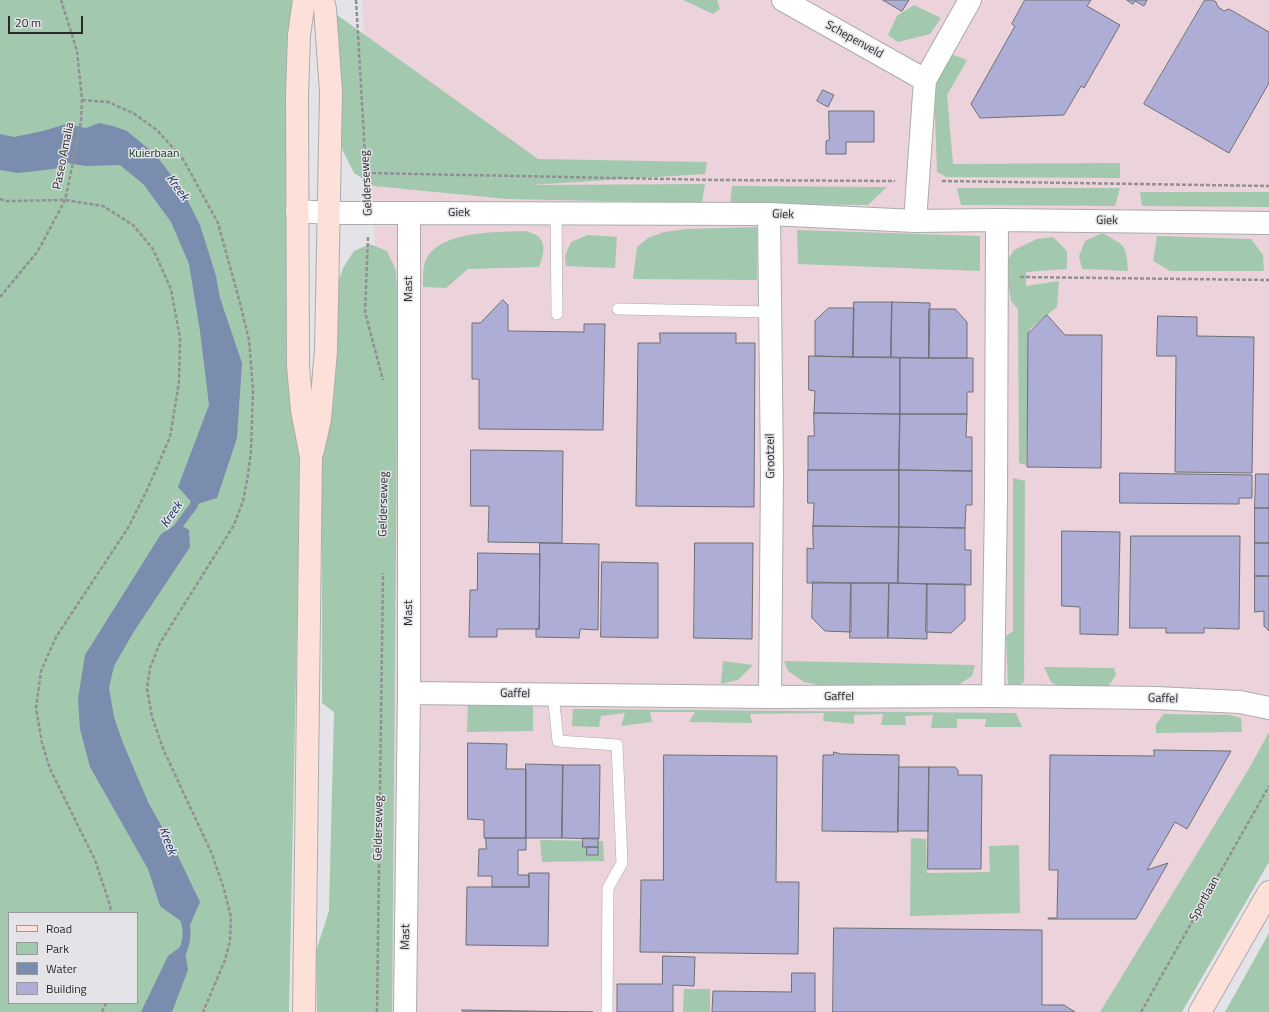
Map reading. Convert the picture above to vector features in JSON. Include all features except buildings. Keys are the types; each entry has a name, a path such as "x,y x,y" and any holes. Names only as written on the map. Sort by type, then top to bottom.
{"street":[{"path":"304,0 299,35 297,95 298,366 302,410 311,457 304,1012"},
{"path":"311,457 320,420 326,351 331,92 325,9 323,0"},
{"name":"Schepenveld","path":"783,0 925,80"},
{"path":"915,221 925,80 970,0"},
{"name":"Giek","path":"297,211 329,213 769,214 915,221 997,220 1269,223"},
{"name":"Mast","path":"405,1012 409,693 409,213"},
{"name":"Grootzeil","path":"769,214 772,473 770,697"},
{"path":"993,696 996,498 997,220"},
{"name":"Gaffel","path":"409,693 770,697 993,696 1155,698 1240,702 1269,708"},
{"path":"1200,1012 1269,892"}],"lane":[{"path":"556,213 557,314"},
{"path":"618,309 770,312"},
{"path":"553,694 558,741 617,745 622,863 608,888 607,1012"}],"path":[{"name":"Paseo Amalia","path":"0,297 38,251 65,200 72,168 81,121 82,100 77,51 61,0"},
{"name":"Gelderseweg","path":"356,0 369,213 365,312 384,381"},
{"path":"82,100 108,102 133,113 157,130 183,159 218,223 249,340 253,390 252,421 248,475 243,501 234,525 160,643 150,668 147,689 152,717 164,751 212,854 224,889 231,917 230,941 225,960 203,1012"},
{"path":"366,173 700,180 918,181 1269,186"},
{"path":"0,199 6,201 65,200 103,206 133,225 153,250 171,289 180,338 179,382 170,437 148,488 128,528 56,637 42,670 36,708 42,743 50,769 95,860 111,912"},
{"path":"996,277 1269,280"},
{"name":"Gelderseweg","path":"377,1012 383,570"},
{"name":"Sportlaan","path":"1142,1012 1269,786"}],"shaded area":[{"path":"362,0 1269,0 1269,753 1118,1012 376,1012 376,259"}],"green space":[{"name":"Kuierbaan","path":"0,0 310,0 289,1012 0,1012"},
{"path":"683,0 717,0 720,9 713,14"},
{"path":"914,5 941,18 930,34 898,42 888,35 897,16"},
{"path":"333,12 538,159 707,162 705,174 530,185 705,184 702,203 507,199 374,186 354,173 343,151 337,127"},
{"path":"951,54 967,60 947,95 953,164 1120,163 1120,178 946,177 937,172 934,89"},
{"path":"732,186 887,187 868,205 730,204"},
{"path":"957,188 1120,188 1115,206 961,205"},
{"path":"1140,192 1269,192 1269,207 1142,206"},
{"path":"757,227 757,280 633,279 637,247 648,238 664,232 687,229"},
{"path":"797,230 980,236 980,271 798,264"},
{"path":"526,231 538,236 543,243 543,255 539,267 468,269 446,288 423,287 426,260 431,252 440,245 462,236"},
{"path":"1102,233 1123,247 1128,271 1082,269 1079,256 1085,241"},
{"path":"588,235 617,237 615,268 566,266 565,256 571,242"},
{"path":"1157,236 1251,239 1263,255 1264,271 1170,271 1153,261"},
{"path":"1053,237 1067,251 1067,269 1026,272 1026,286 1059,281 1057,307 1030,329 1026,465 1019,463 1018,309 1011,301 1007,273 1004,266 1014,250 1037,239"},
{"path":"370,244 387,251 396,270 398,307 392,1012 317,1012 316,951 329,911 334,712 322,703 322,438 337,286 343,268 354,251"},
{"path":"1013,478 1025,481 1024,682 1015,688 1008,684 1006,636 1013,631"},
{"path":"723,661 753,665 738,680 721,684"},
{"path":"784,661 975,665 972,676 958,685 939,688 819,685 804,682 788,671"},
{"path":"1044,667 1114,668 1116,675 1107,688 1065,690 1051,682"},
{"path":"468,704 533,706 533,731 467,732"},
{"path":"573,709 1016,713 1022,727 985,727 986,719 957,719 957,728 931,728 933,715 905,716 906,725 881,725 883,714 854,715 854,724 823,721 824,713 750,714 752,723 689,722 695,712 650,712 652,722 621,726 625,713 601,716 599,727 572,726"},
{"path":"1164,714 1230,715 1241,718 1242,732 1156,733 1156,724"},
{"path":"1269,732 1269,862 1182,1012 1100,1012 1250,767"},
{"path":"911,838 926,839 927,873 990,872 989,846 1019,845 1020,913 910,916"},
{"path":"540,840 603,841 604,861 542,862"},
{"path":"1269,933 1269,1012 1225,1012"},
{"path":"684,989 710,989 710,1012 683,1012"}],"water":[{"path":"99,123 127,131 156,155 183,191 200,225 216,276 220,298 242,363 237,438 217,498 194,505 178,487 209,405 200,331 189,264 171,222 144,185 120,165 86,166 67,163 54,169 18,173 0,170 0,134 14,137 43,131 66,124 86,128"},
{"path":"179,524 189,530 190,547 133,633 114,666 109,688 114,717 123,743 149,804 175,850 200,902 190,925 186,925 160,906 148,869 90,767 80,729 78,699 85,655 161,534"},
{"path":"184,944 188,970 172,1012 141,1012 168,956"}],"waterway":[{"name":"Kreek","path":"174,532 194,505 197,495"},
{"name":"Kreek","path":"180,958 187,932 183,915"}]}
